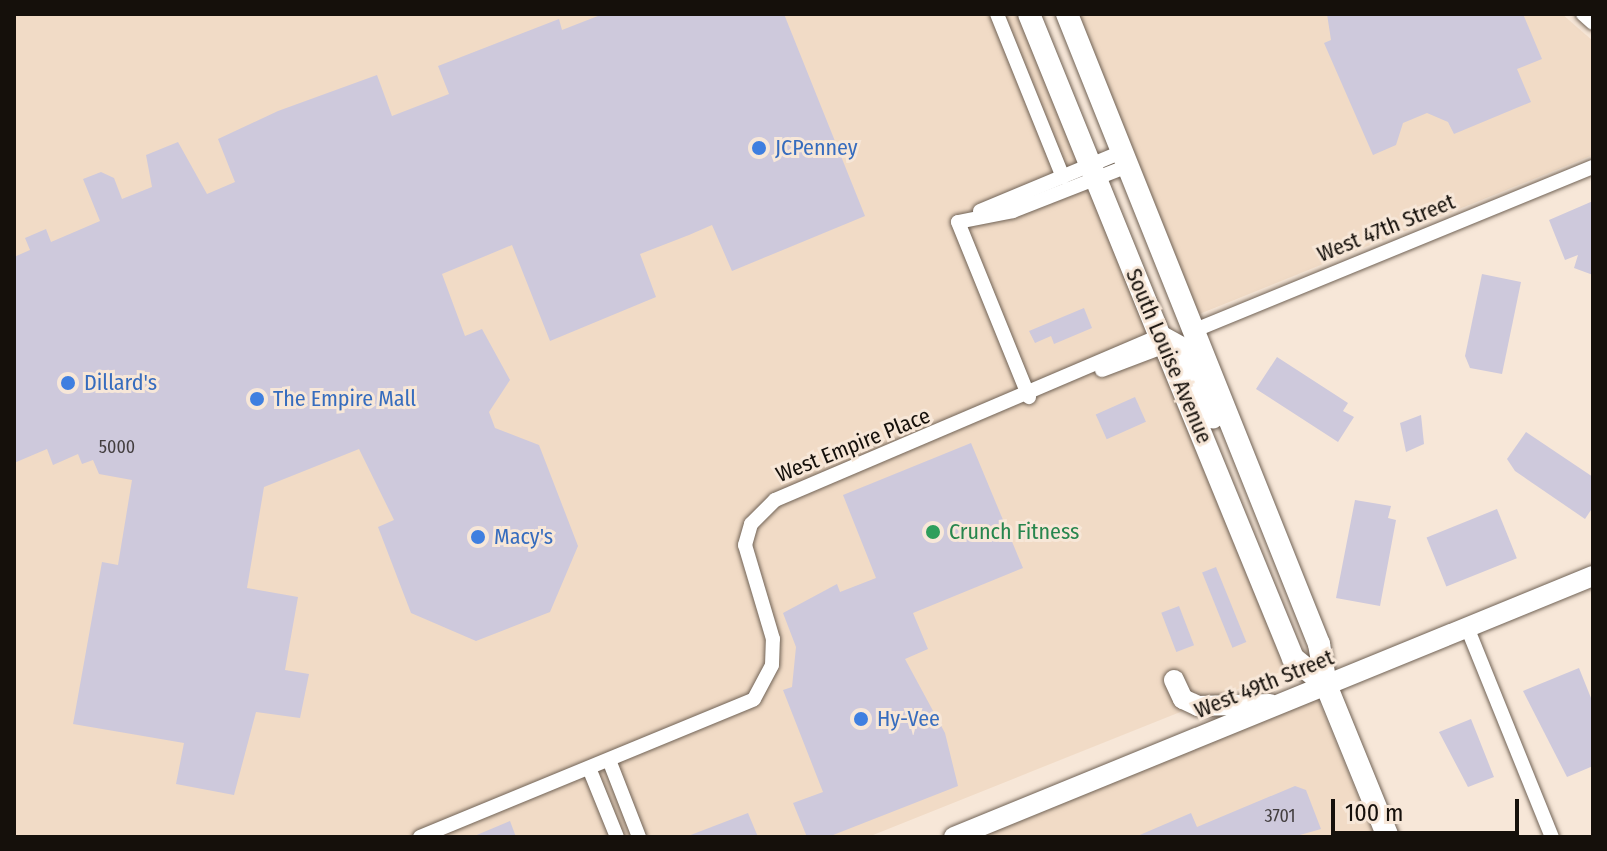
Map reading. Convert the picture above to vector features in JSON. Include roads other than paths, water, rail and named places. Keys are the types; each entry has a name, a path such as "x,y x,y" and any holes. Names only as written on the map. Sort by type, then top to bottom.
{"main road":[{"name":"South Louise Avenue","path":"1029,14 1293,658 1326,685"},
{"name":"South Louise Avenue","path":"1067,14 1319,644 1326,685 1388,837"},
{"path":"1162,341 1181,344 1218,432 1239,446"},
{"name":"West 49th Street","path":"954,837 1593,576"},
{"path":"1174,680 1183,699 1198,706 1278,705"}],"street":[{"path":"997,14 1063,177"},
{"path":"1583,14 1593,23"},
{"path":"958,222 1013,211 1125,159"},
{"name":"West 47th Street","path":"1195,330 1593,167"},
{"path":"958,222 1063,177 1093,172"},
{"path":"958,222 1029,397"},
{"name":"West Empire Place","path":"420,837 754,699 762,688 773,639 745,545 766,507 1162,341"},
{"path":"1467,627 1552,837"},
{"path":"609,760 639,837"},
{"path":"589,768 617,837"}],"place":[{"name":"JCPenney","path":"759,148"},
{"name":"Dillard's","path":"68,383"},
{"name":"The Empire Mall","path":"257,399"},
{"name":"Crunch Fitness","path":"933,532"},
{"name":"Macy's","path":"478,537"},
{"name":"Hy-Vee","path":"861,719"}]}
